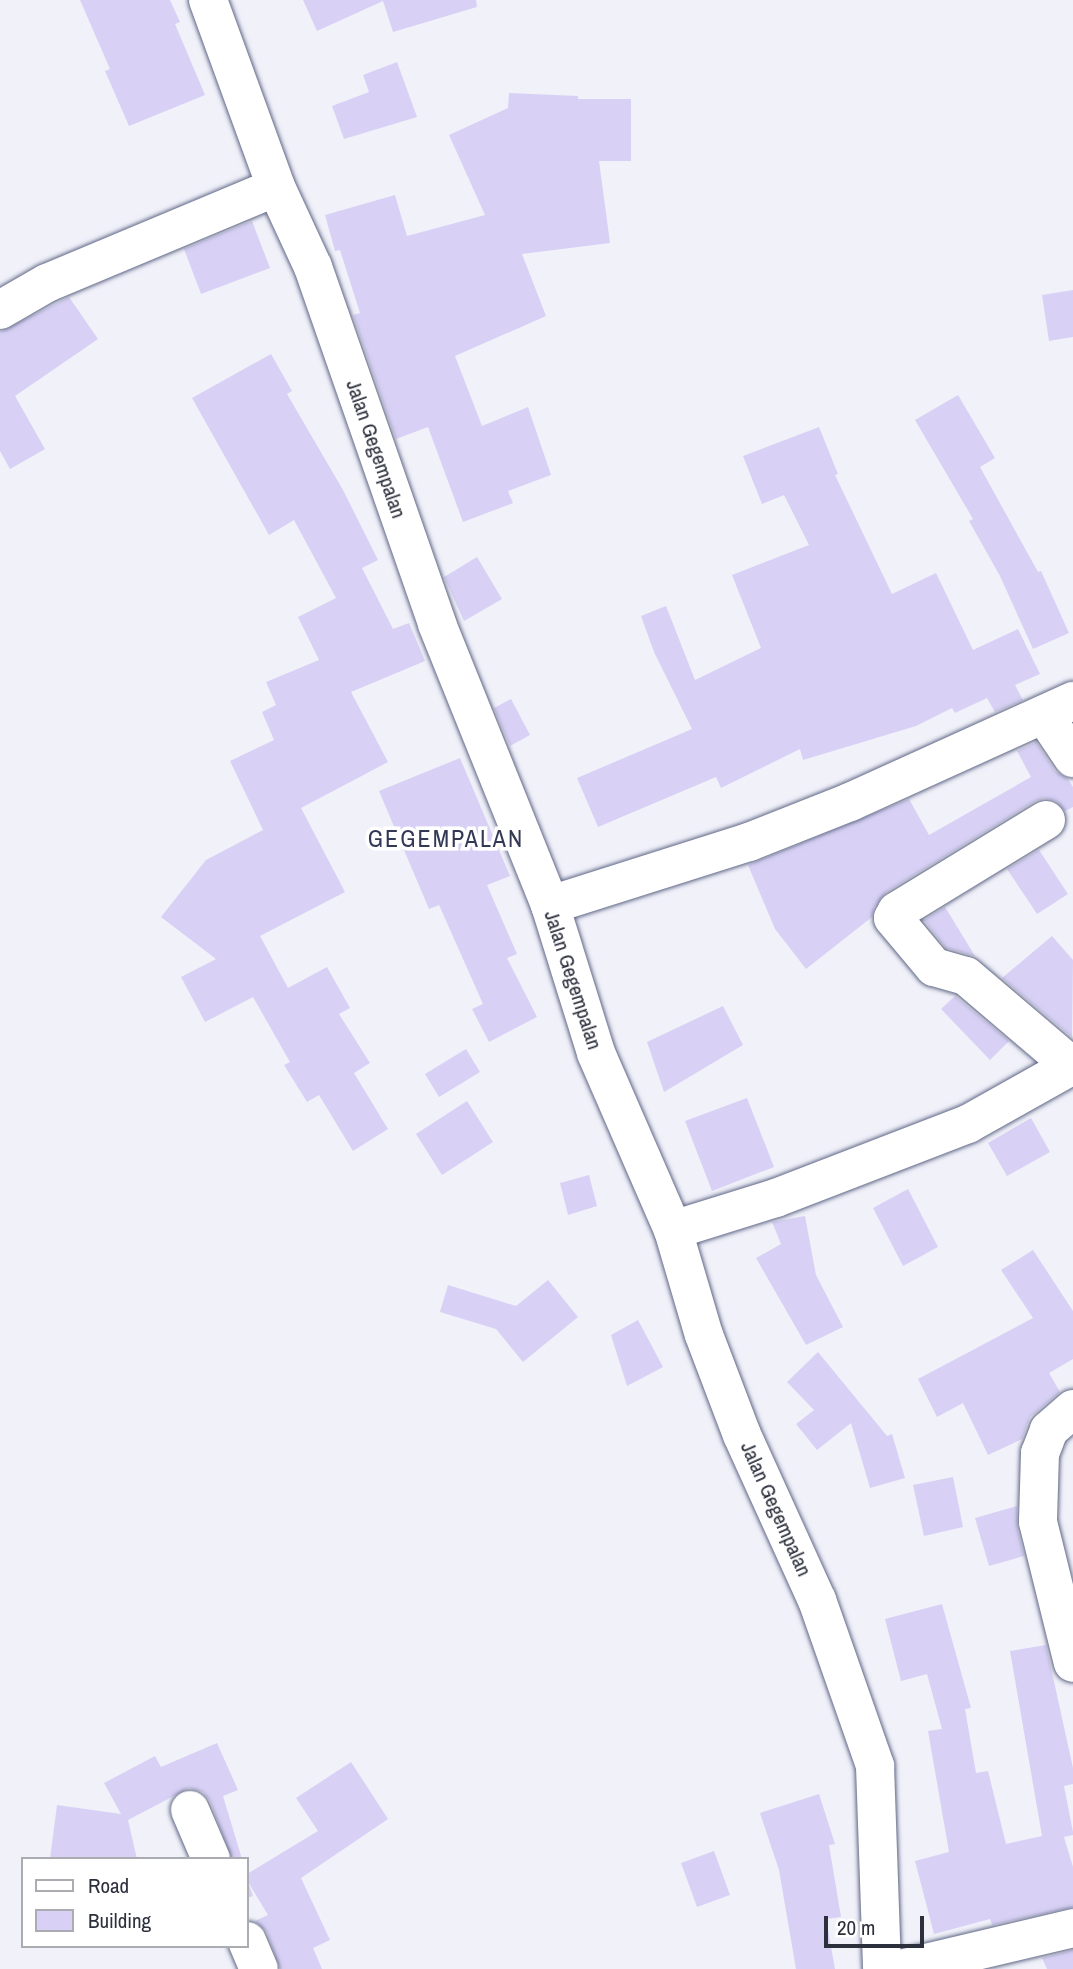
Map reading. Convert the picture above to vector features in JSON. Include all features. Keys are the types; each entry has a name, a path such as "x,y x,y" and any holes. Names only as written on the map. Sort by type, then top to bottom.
{"street":[{"name":"Jalan Gegempalan","path":"208,0 276,187 313,267 437,624 550,905 596,1053 673,1230 704,1335 743,1435 817,1600 875,1766 882,1969"},
{"path":"0,310 47,283 276,187"},
{"path":"550,905 750,842 850,802 1058,708 1073,758"},
{"path":"673,1230 776,1198 968,1124 1073,1066 966,976 933,967 893,918 897,911 1046,820"},
{"path":"1073,1409 1049,1430 1041,1453 1038,1489 1038,1522 1073,1663"},
{"path":"190,1810 210,1857"},
{"path":"900,1969 1073,1928"},
{"path":"248,1943 259,1969"}],"building":[{"path":"80,0 170,0 180,22 175,24 205,95 129,126 105,71 110,69"},
{"path":"303,0 476,0 477,7 393,32 383,1 317,31"},
{"path":"397,62 417,117 344,139 332,106 369,92 363,75"},
{"path":"509,93 578,96 578,99 631,99 631,161 599,161 610,243 522,254 546,316 455,356 482,426 528,407 551,475 508,491 513,503 463,522 428,427 396,439 353,315 360,313 340,250 335,251 325,215 395,195 407,236 485,215 449,135 508,108"},
{"path":"252,221 270,268 201,294 184,249"},
{"path":"1073,290 1073,337 1049,341 1042,295"},
{"path":"69,297 98,339 15,396 45,449 10,469 0,451 0,332"},
{"path":"271,354 292,391 287,394 343,490 378,560 362,568 393,629 409,623 425,661 351,692 388,762 301,808 345,892 260,936 288,988 327,967 350,1008 339,1014 370,1063 354,1073 388,1129 353,1151 319,1095 307,1102 284,1065 290,1062 253,997 205,1022 181,977 216,959 161,917 206,860 263,830 230,761 274,740 262,712 276,705 266,682 319,660 298,617 336,598 294,520 269,535 192,398"},
{"path":"958,395 995,458 980,467 1038,572 1041,571 1069,633 1033,649 1000,576 969,521 973,519 915,420"},
{"path":"819,427 838,474 835,475 892,594 936,573 973,650 1018,629 1040,674 1015,685 1023,700 995,712 987,698 955,713 952,708 916,726 803,760 800,749 721,788 716,777 598,827 577,778 692,729 654,652 641,616 666,606 695,680 761,648 732,575 809,545 784,495 762,504 743,456"},
{"path":"477,557 502,599 464,621 444,577"},
{"path":"511,699 530,735 510,746 494,708"},
{"path":"1036,742 1055,771 1068,779 1073,787 1073,807 1065,811 1056,801 1045,798 1035,801 886,892 874,907 872,917 806,969 775,929 748,865 909,799 929,835 1031,777 1017,751"},
{"path":"460,758 510,876 487,885 517,954 507,958 537,1017 489,1042 472,1009 483,1004 439,905 429,909 379,791"},
{"path":"1039,850 1068,894 1037,914 1007,869"},
{"path":"945,907 975,956 946,948 924,920"},
{"path":"1052,936 1073,960 1072,1037 1002,978"},
{"path":"955,996 1009,1041 990,1060 941,1009"},
{"path":"723,1006 743,1045 664,1092 647,1042"},
{"path":"466,1049 480,1072 439,1097 425,1074"},
{"path":"747,1098 774,1167 712,1191 685,1121"},
{"path":"467,1101 493,1142 442,1175 416,1134"},
{"path":"1031,1118 1050,1152 1007,1176 988,1143"},
{"path":"589,1175 597,1206 568,1215 560,1183"},
{"path":"908,1189 938,1247 903,1266 873,1208"},
{"path":"805,1216 816,1275 843,1327 806,1345 756,1258 781,1244 772,1222"},
{"path":"1033,1250 1073,1311 1073,1359 1049,1373 1060,1392 1030,1417 1022,1439 988,1455 963,1403 937,1417 918,1379 1033,1318 1001,1270"},
{"path":"548,1280 578,1317 523,1362 496,1329 440,1312 448,1285 516,1306"},
{"path":"638,1320 663,1367 627,1386 611,1335"},
{"path":"818,1352 887,1436 892,1434 905,1478 870,1488 851,1423 817,1450 796,1424 814,1410 787,1382"},
{"path":"953,1477 963,1527 924,1536 913,1485"},
{"path":"1017,1506 1017,1527 1024,1556 989,1566 975,1518"},
{"path":"942,1604 971,1708 965,1709 976,1773 988,1771 1006,1844 1042,1836 1010,1651 1046,1645 1073,1768 1073,1784 1064,1786 1073,1835 1064,1837 1073,1867 1073,1907 992,1925 990,1919 934,1934 915,1861 949,1852 928,1731 942,1729 927,1674 901,1681 885,1619"},
{"path":"217,1743 238,1790 223,1796 241,1857 231,1857 210,1801 203,1792 189,1788 128,1820 137,1857 50,1857 57,1805 121,1814 104,1783 155,1756 161,1767"},
{"path":"351,1762 388,1819 301,1878 330,1940 313,1948 322,1969 280,1969 267,1932 255,1921 268,1915 248,1882 248,1873 318,1831 296,1798"},
{"path":"819,1794 835,1844 829,1845 841,1917 826,1919 835,1969 796,1969 779,1870 760,1813"},
{"path":"714,1851 730,1895 697,1907 681,1863"},
{"path":"248,1882 253,1896 248,1898"},
{"path":"1073,1950 1073,1969 1047,1969 1042,1958"}],"district":[{"name":"GEGEMPALAN","path":"446,839"}]}
